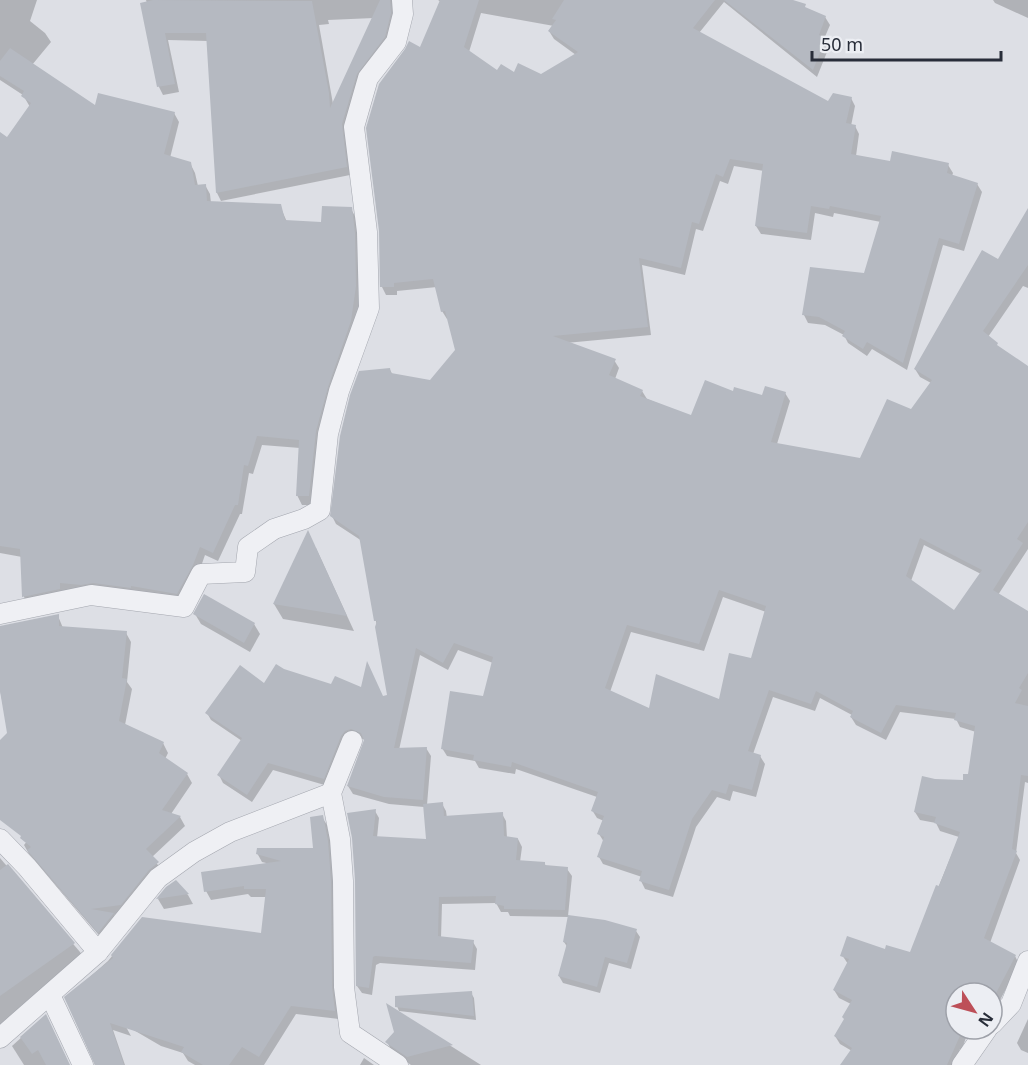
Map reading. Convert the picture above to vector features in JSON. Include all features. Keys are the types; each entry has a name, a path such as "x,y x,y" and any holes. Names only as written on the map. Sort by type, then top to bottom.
{"street":[{"path":"0,614 92,595 184,607 201,574 246,572 248,547 274,529 304,519 320,510 328,434 339,391 369,308 367,232 354,127 368,78 396,42 404,14 402,0"},
{"path":"352,741 331,793 340,839 343,881 344,987 350,1033 398,1065"},
{"path":"0,1038 98,952 158,878 194,852 230,832 331,793"},
{"path":"0,839 27,867 98,952"},
{"path":"1004,1011 1011,1004 1028,961"},
{"path":"50,995 83,1065"},
{"path":"962,1065 979,1041"}],"building":[{"path":"153,0 312,1 330,108 380,0 390,0 391,13 385,37 357,74 342,124 347,167 216,193 206,33 165,33 175,84 157,87 140,3"},
{"path":"440,0 479,0 464,47 497,70 501,64 514,72 518,63 541,74 578,52 548,31 556,20 552,19 564,0 715,0 693,28 828,101 833,93 852,97 846,123 856,125 851,154 890,161 892,151 949,163 947,173 978,183 959,244 939,238 903,363 867,342 863,349 842,336 845,331 819,317 802,315 810,267 864,273 881,216 830,206 829,209 811,206 807,233 755,226 763,164 730,159 723,177 716,174 699,224 692,222 681,268 639,258 648,327 553,336 616,359 609,375 643,390 640,396 691,415 705,380 733,391 734,387 762,395 765,386 786,392 771,442 860,458 887,399 911,409 932,380 914,369 982,250 998,259 1028,208 1028,265 983,331 998,343 997,345 1028,366 1028,522 1017,539 1023,543 993,590 1028,611 1028,673 1019,688 1022,690 1015,703 1028,706 1028,776 1021,775 1012,849 1017,851 984,938 1016,955 1002,981 944,981 944,1041 958,1041 947,1065 840,1065 852,1048 834,1036 852,1000 833,990 849,959 840,956 847,936 885,949 886,945 910,952 960,832 934,823 936,817 914,812 922,776 963,780 963,774 968,774 975,726 954,720 956,713 896,705 881,733 850,717 853,711 816,691 811,704 769,690 748,751 761,755 752,790 729,784 726,794 712,790 692,819 669,890 639,881 642,871 597,857 604,837 597,834 604,816 591,811 598,792 512,762 511,767 473,760 474,755 441,749 450,691 483,696 493,657 454,643 443,663 416,648 394,748 427,747 423,800 384,797 347,786 364,740 361,733 351,729 345,731 341,736 324,779 268,763 247,795 217,775 242,738 205,713 240,665 264,683 276,664 284,669 331,684 335,676 361,687 367,661 383,696 387,695 375,627 377,621 374,621 359,536 330,516 340,436 350,395 359,371 390,368 391,373 430,380 455,350 445,311 441,312 433,279 394,283 394,287 380,287 379,231 366,128 379,84 409,41 420,47","holes":["920,538 982,570 954,610 906,576","719,590 766,606 751,658 729,653 719,699 656,674 649,708 605,688 627,625 699,644"]},
{"path":"724,0 793,0 806,4 805,7 826,16 819,35 826,38 813,70"},
{"path":"10,48 95,105 98,93 175,112 164,154 191,162 195,185 206,184 207,201 281,204 285,220 321,222 322,206 352,207 356,286 351,321 328,387 316,431 309,496 296,496 299,440 257,436 248,466 244,465 238,505 235,505 213,553 200,547 177,594 131,586 131,588 93,583 81,585 60,583 60,589 22,597 20,549 0,546 0,132 7,137 31,103 21,96 24,91 0,76 0,61"},
{"path":"308,530 347,616 273,604"},
{"path":"204,594 255,623 244,643 193,614"},
{"path":"59,614 59,626 127,631 122,678 127,679 119,721 164,742 159,753 188,773 162,810 181,816 146,849 159,862 149,870 121,905 91,909 114,913 98,933 27,850 31,847 0,820 0,740 7,733 0,691 0,626"},
{"path":"443,802 444,816 503,812 504,836 518,838 516,860 545,862 545,865 568,867 565,910 504,909 504,906 495,904 496,896 439,897 438,936 474,940 471,963 375,956 369,988 356,986 355,880 352,838 347,813 376,809 373,836 426,839 423,804"},
{"path":"323,815 328,841 331,881 332,987 335,1011 291,1006 259,1057 242,1047 229,1065 203,1065 181,1052 184,1047 110,1023 124,1065 95,1065 64,997 113,958 111,955 142,917 261,933 266,889 244,889 244,886 204,892 201,872 281,861 256,854 257,848 313,848 310,817"},
{"path":"8,864 75,943 0,996 0,870"},
{"path":"176,880 189,894 156,899 166,887"},
{"path":"568,915 605,920 637,929 627,963 605,957 597,987 558,976 567,943 563,942"},
{"path":"472,991 474,1016 395,1007 395,996"},
{"path":"386,1003 453,1045 407,1057 385,1042 394,1032"},
{"path":"46,1014 70,1065 46,1065 38,1050 32,1054 20,1037"}]}
